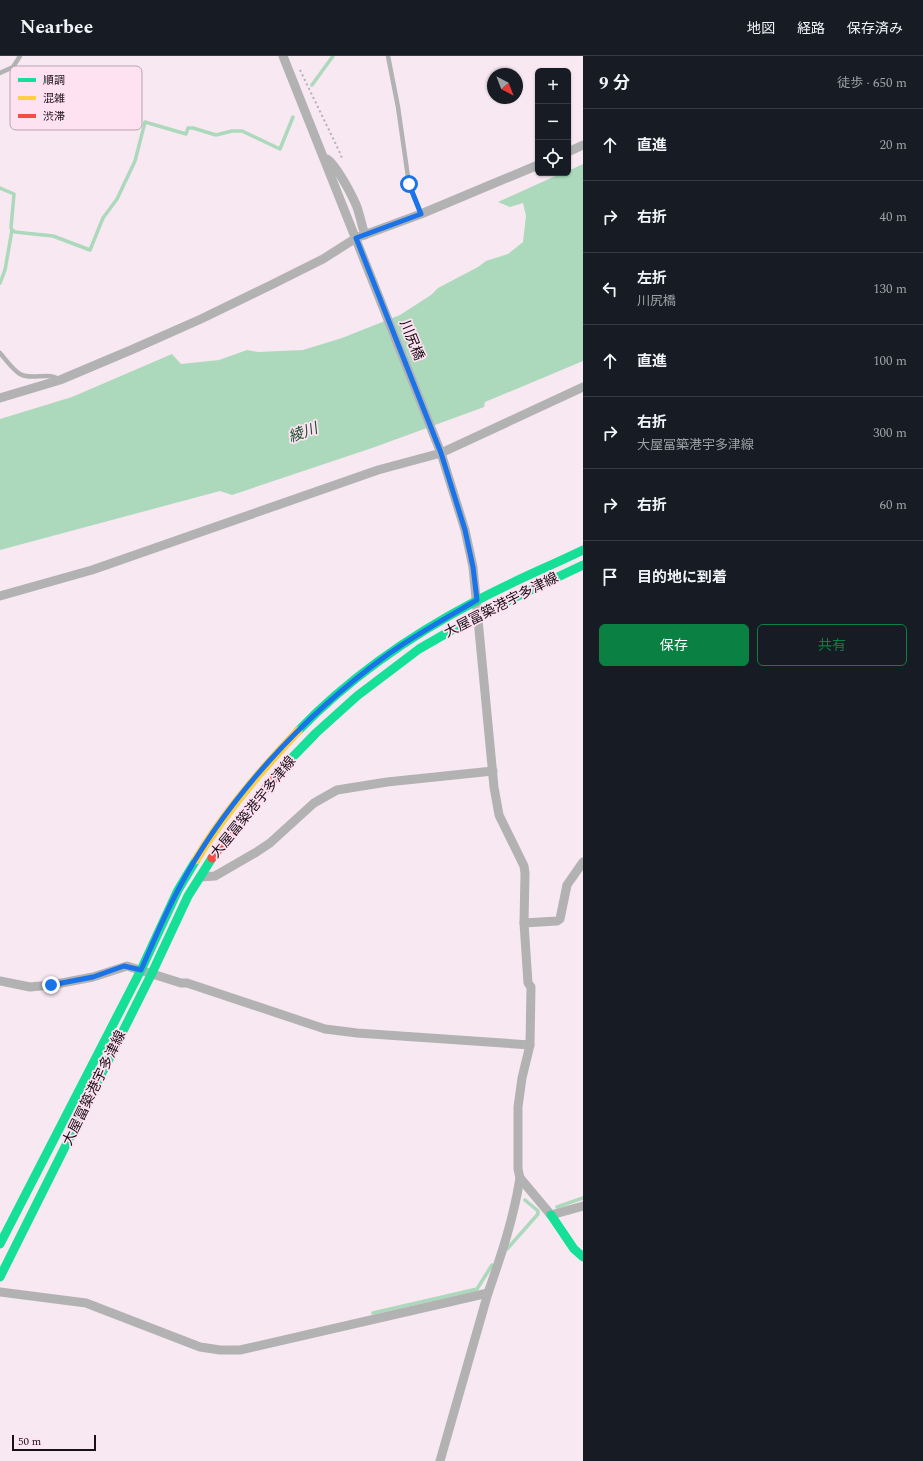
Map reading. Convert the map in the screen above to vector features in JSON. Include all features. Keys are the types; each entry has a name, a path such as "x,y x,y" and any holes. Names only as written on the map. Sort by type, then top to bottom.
{"main road":[{"name":"大屋冨築港宇多津線","path":"0,1244 141,970 178,890 205,845 235,803 269,762 306,723 345,687 405,643 477,600 583,550"},
{"name":"大屋冨築港宇多津線","path":"0,1277 152,973 188,896 216,852 278,772 316,733 357,696 419,649 478,614 583,565"},
{"path":"551,1215 574,1249 583,1257"}],"street":[{"name":"川尻橋","path":"283,56 323,157 360,240 439,448 465,530 473,567 477,600 494,787 499,815 524,866 525,873 524,923 528,983 531,987 530,1045 522,1078 518,1107 518,1169 520,1178 517,1197 440,1461"},
{"path":"571,151 583,145"},
{"path":"0,398 60,380 187,325 360,240 535,166"},
{"path":"0,596 92,570 378,470 439,448 583,387"},
{"path":"200,877 216,876 255,853 270,843 314,803 337,790 387,782 493,771"},
{"path":"524,923 557,921 560,919 567,885 583,862"},
{"path":"0,981 30,987 44,986 93,977 124,966 182,983 187,983 326,1029 357,1033 530,1045"},
{"path":"520,1178 551,1215 583,1206"},
{"path":"0,1292 86,1303 200,1347 220,1350 240,1350 488,1293"}],"lane":[{"path":"14,66 20,56"},
{"path":"388,56 398,107 409,184 421,214"},
{"path":"0,73 10,68"},
{"path":"0,354 20,374 26,376 56,377 60,380"}],"path":[{"path":"300,69 338,149 342,162"}],"water":[{"name":"綾川","path":"583,164 583,361 485,402 484,407 375,447 232,495 220,491 0,550 0,419 72,397 172,354 181,364 219,360 247,350 258,352 303,350 342,338 400,315 431,295 438,288 478,267 486,261 508,254 523,242 526,216 523,203 510,207 498,202 555,176 571,176 571,170"}],"waterway":[{"path":"312,85 333,56"},
{"path":"12,230 15,232 53,236 90,250 103,218 117,199 135,161 145,122 186,134 188,128 193,128 216,135 232,131 242,131 280,149 293,117"},
{"path":"0,188 14,194 12,230 5,270 0,283"},
{"path":"557,1207 583,1198"},
{"path":"507,1249 538,1214 538,1211 525,1200"},
{"path":"373,1313 477,1289 492,1265"}],"traffic: fast":[{"path":"298,731 338,693 382,659 428,628 489,594 583,550"},
{"path":"286,764 316,733 357,696 419,649 478,615 583,565"},
{"path":"0,1277 152,973 188,896 212,858"},
{"path":"0,1244 141,970 178,890 196,860"},
{"path":"551,1215 574,1249 583,1257"}],"traffic: slow":[{"path":"196,860 218,826 243,793 298,731"}],"traffic: jam":[{"path":"212,858 246,812 286,764"}],"route":[{"path":"51,985 93,977 124,966 141,970 178,890 205,845 235,803 269,762 306,723 345,687 411,639 477,600 473,567 465,530 441,453 356,238 421,214 409,184"}]}
